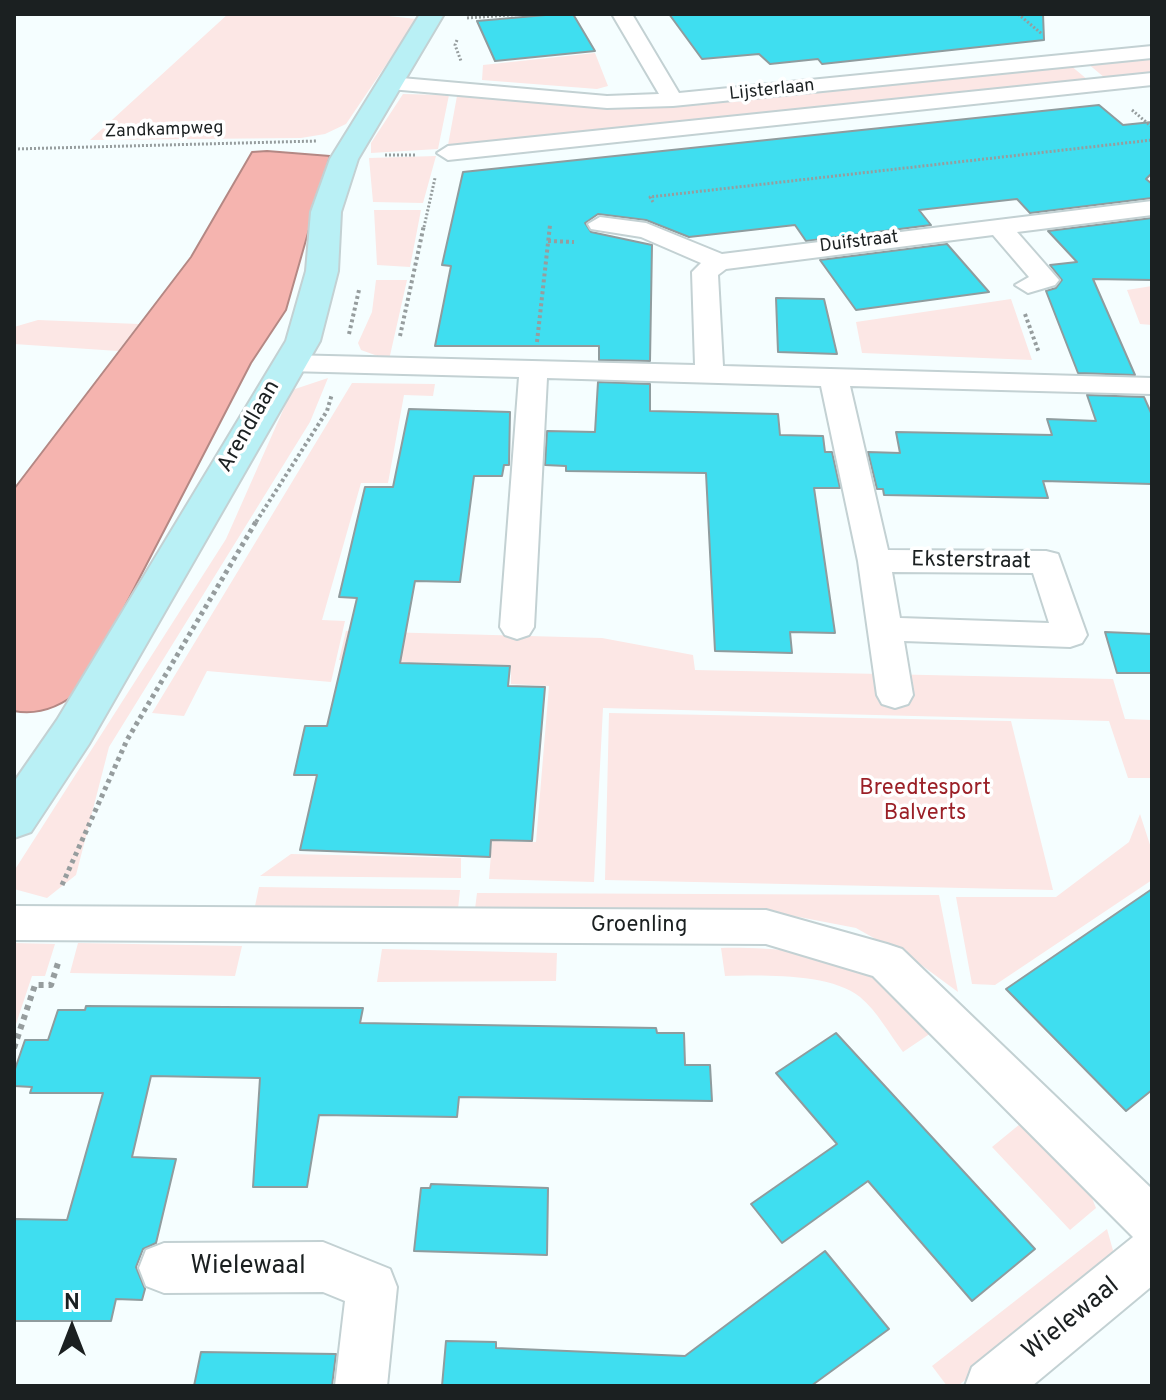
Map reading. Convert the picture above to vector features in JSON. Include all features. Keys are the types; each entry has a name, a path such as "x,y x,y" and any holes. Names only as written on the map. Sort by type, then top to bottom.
{"street":[{"name":"Arendlaan","path":"14,819 73,732 303,341 322,271 326,212 344,159 432,14"},
{"path":"622,14 673,100"},
{"name":"Lijsterlaan","path":"390,83 607,102 673,100 1152,52"},
{"name":"Lijsterlaan","path":"448,153 1152,79"},
{"name":"Duifstraat","path":"719,262 1152,208"},
{"path":"600,224 646,230 719,262"},
{"path":"999,227 1046,280 1028,285"},
{"path":"709,374 705,272 719,262"},
{"path":"288,363 1152,386"},
{"path":"517,627 533,370"},
{"path":"834,379 874,561 895,695"},
{"name":"Eksterstraat","path":"874,561 1046,562 1070,635 884,629"},
{"name":"Groenling","path":"14,923 766,927 887,962 1152,1222"},
{"name":"Wielewaal","path":"991,1386 1152,1254"},
{"name":"Wielewaal","path":"164,1268 323,1267 372,1287 361,1386"}],"path":[{"path":"466,27 467,16 524,14"},
{"path":"455,89 462,63 455,45 459,36"},
{"path":"646,230 657,209 650,197 1152,140"},
{"name":"Zandkampweg","path":"14,149 315,141"},
{"path":"398,342 433,184 442,154 448,153"},
{"path":"533,370 550,225"},
{"path":"1028,285 1015,288 1050,383"},
{"path":"14,1048 35,985 51,985 70,924"}],"green space":[{"path":"228,14 369,14 417,19 346,124 325,134 301,138 90,140"},
{"path":"595,53 608,86 597,89 482,80 483,65"},
{"path":"1152,56 1152,73 1105,78 1087,63"},
{"path":"1070,65 1088,80 448,145 457,96 603,107"},
{"path":"403,94 449,95 438,149 371,153 371,143"},
{"path":"436,156 423,203 373,202 369,158"},
{"path":"374,210 421,210 410,267 377,265"},
{"path":"376,280 407,280 389,360 361,350 358,343 372,312"},
{"path":"1152,286 1152,325 1140,324 1127,290"},
{"path":"1011,299 1032,360 862,353 856,322"},
{"path":"38,320 139,324 118,351 14,344 14,327"},
{"path":"328,378 310,422 109,747 76,875 47,898 14,889 14,871 226,539 292,390"},
{"path":"352,383 435,384 433,396 404,395 388,483 361,483 322,620 345,621 331,682 207,671 184,716 152,713"},
{"path":"346,631 602,638 693,655 695,670 1113,679 1125,719 1152,720 1152,778 1128,778 1109,721 603,708 594,882 489,879 492,841 536,842 549,686 511,684 511,665 339,660"},
{"name":"Breedtesport Balverts","path":"609,713 1011,721 1053,890 605,880"},
{"path":"1140,814 1152,851 1152,880 995,985 972,984 956,897 1056,897 1129,842"},
{"path":"291,854 461,858 461,878 260,876"},
{"path":"259,887 460,890 458,909 255,906"},
{"path":"477,893 939,895 958,992 920,964 856,928 799,917 734,910 475,909"},
{"path":"14,943 55,944 45,976 32,976 14,1030"},
{"path":"78,943 242,946 235,976 70,973"},
{"path":"721,948 794,951 831,958 863,969 900,998 931,1033 903,1052 872,1009 847,989 832,983 795,977 725,976"},
{"path":"382,949 557,953 556,981 377,982"},
{"path":"1020,1124 1090,1193 1096,1208 1070,1230 992,1147"},
{"path":"1107,1229 1114,1254 958,1386 947,1386 932,1366"}],"shaded area":[{"path":"252,152 330,156 286,310 251,363 82,689 50,708 33,712 14,711 14,489 191,257"}],"building":[{"path":"573,14 595,51 495,61 477,21"},
{"path":"669,14 1043,14 1044,40 822,64 818,59 770,64 759,54 702,59"},
{"path":"1099,105 1123,125 1152,122 1152,173 1146,179 1152,184 1152,198 1030,213 1017,199 919,210 931,225 806,241 795,225 689,237 646,220 598,214 585,223 591,232 652,245 650,361 599,360 599,346 435,346 451,266 442,265 463,172"},
{"path":"1152,218 1152,280 1093,279 1135,375 1078,373 1046,291 1056,288 1062,280 1050,265 1077,262 1048,231"},
{"path":"947,244 989,292 856,310 820,260"},
{"path":"776,298 824,299 837,354 778,352"},
{"path":"598,382 650,384 650,411 778,414 780,435 823,436 825,452 832,452 840,488 814,488 835,633 790,632 792,653 715,651 706,473 566,471 566,466 545,465 547,431 595,432"},
{"path":"1087,395 1144,397 1152,415 1152,484 1043,481 1048,498 884,495 883,489 877,489 868,452 900,453 896,432 1052,435 1047,419 1096,421"},
{"path":"409,409 510,412 509,465 504,465 502,476 474,476 460,582 415,581 400,663 510,666 508,686 545,687 532,841 491,840 490,857 300,850 317,775 294,775 305,726 327,726 357,598 339,597 365,487 393,487"},
{"path":"1105,632 1152,634 1152,673 1117,673"},
{"path":"1152,889 1152,1090 1126,1111 1006,989"},
{"path":"86,1006 363,1008 360,1023 656,1028 657,1033 684,1033 685,1065 710,1065 712,1101 459,1097 457,1117 319,1115 307,1187 253,1187 260,1078 151,1076 132,1157 176,1159 156,1243 143,1249 136,1267 145,1289 142,1300 116,1299 111,1321 14,1321 14,1219 67,1220 103,1093 30,1093 32,1087 14,1086 14,1072 25,1040 48,1040 58,1010 85,1010"},
{"path":"836,1033 1035,1249 972,1301 868,1181 782,1243 751,1204 837,1144 776,1073"},
{"path":"431,1184 548,1188 547,1255 414,1251 421,1188 430,1188"},
{"path":"825,1251 889,1329 811,1386 442,1386 446,1341 496,1342 496,1348 685,1356"},
{"path":"201,1352 336,1354 332,1386 194,1386"}]}
